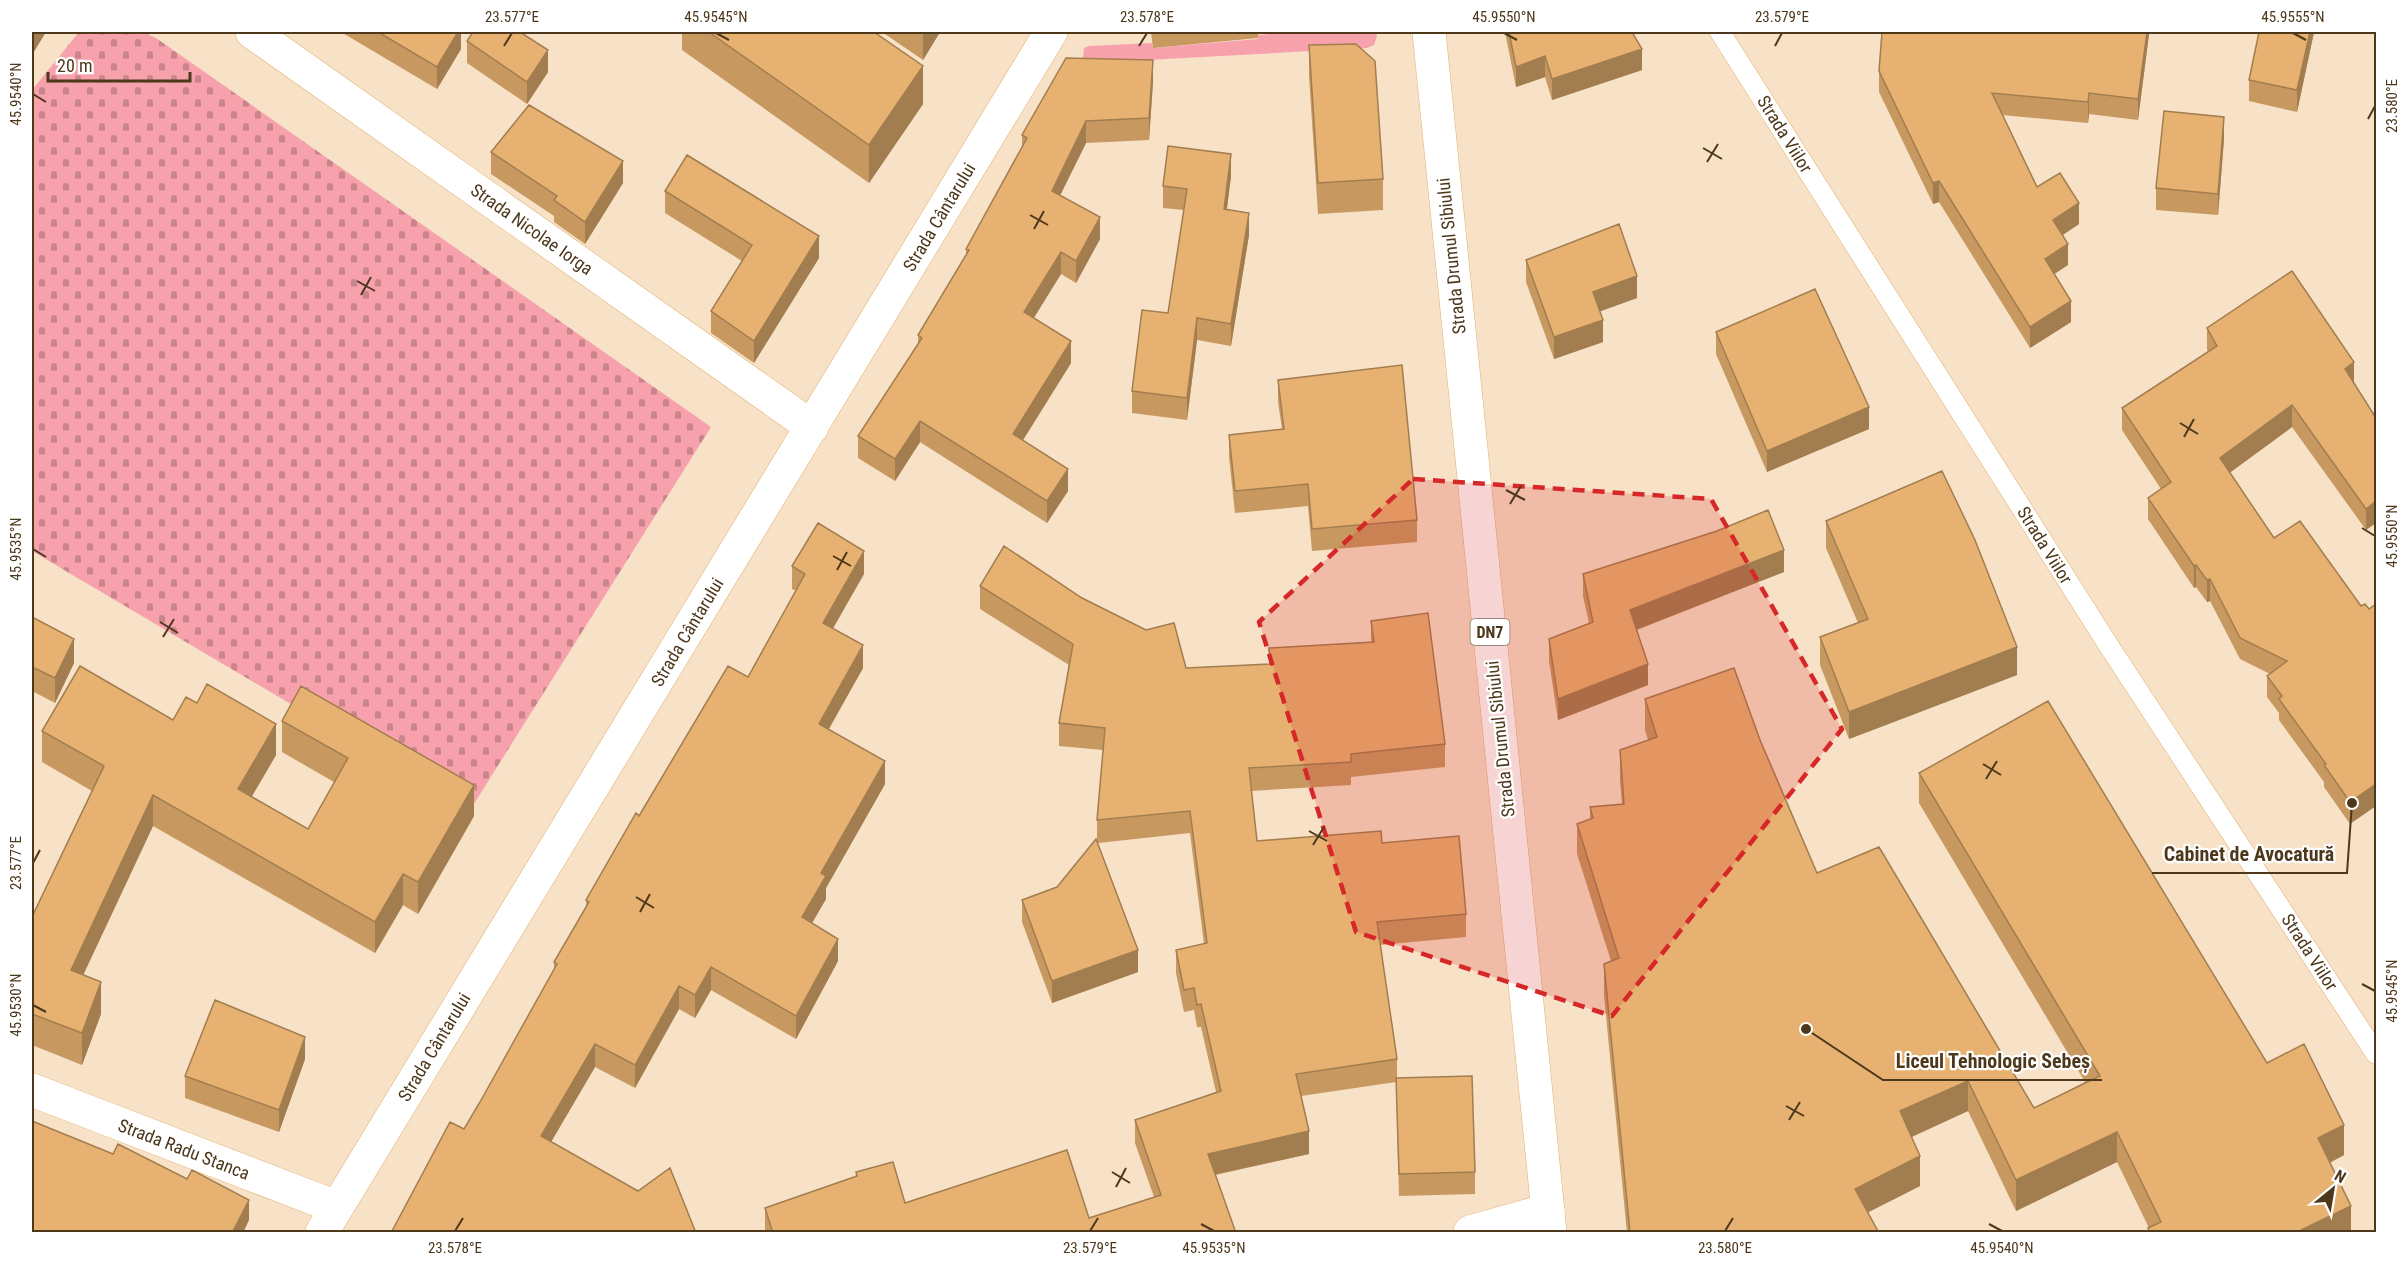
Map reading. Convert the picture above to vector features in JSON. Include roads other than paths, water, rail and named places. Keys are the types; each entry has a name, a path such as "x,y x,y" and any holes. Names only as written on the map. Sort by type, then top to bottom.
{"street":[{"name":"Strada Nicolae Iorga","path":"252,32 812,427"},
{"name":"Strada Cântarului","path":"329,1220 1051,32"},
{"name":"Strada Drumul Sibiului","path":"1429,32 1549,1221"},
{"name":"Strada Radu Stanca","path":"32,1090 329,1220"},
{"path":"1470,1233 1549,1221"}],"lane":[{"name":"Strada Viilor","path":"1720,32 2107,643 2376,1054"}],"place":[{"name":"Cabinet de Avocatură","path":"2352,803"},
{"name":"Liceul Tehnologic Sebeș","path":"1806,1029"}]}
